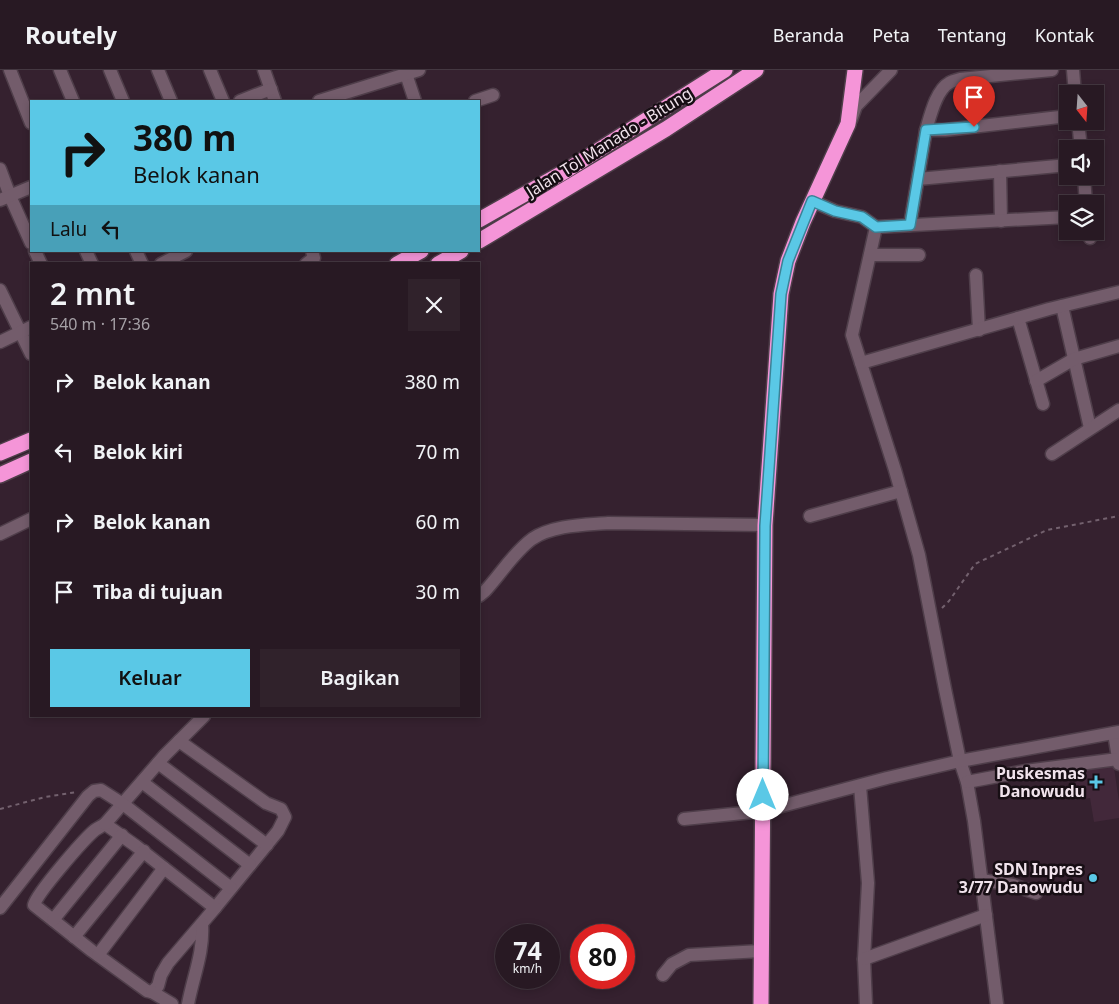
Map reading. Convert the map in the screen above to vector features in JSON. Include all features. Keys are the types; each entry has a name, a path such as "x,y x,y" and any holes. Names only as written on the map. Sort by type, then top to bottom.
{"highway":[{"name":"Jalan Tol Manado - Bitung","path":"480,219 564,172 725,70"},
{"name":"Jalan Tol Manado - Bitung","path":"484,239 666,128 756,70"},
{"path":"761,1004 765,526 781,294 788,261 812,201 848,124 854,70"},
{"path":"401,262 419,252"},
{"path":"442,262 459,252"},
{"path":"0,454 30,440"},
{"path":"0,475 30,461"}],"street":[{"path":"10,70 30,120"},
{"path":"60,70 73,100"},
{"path":"110,70 122,100"},
{"path":"158,70 171,100"},
{"path":"210,70 223,100"},
{"path":"246,100 273,95 264,70"},
{"path":"322,100 419,70"},
{"path":"848,124 856,106 892,70"},
{"path":"910,225 926,130 942,88 948,83 960,79 986,74 1052,70"},
{"path":"1073,70 1074,85"},
{"path":"406,74 415,100"},
{"path":"478,100 493,95"},
{"path":"926,130 955,129 1059,117"},
{"path":"918,178 1059,166"},
{"path":"0,169 5,198 30,241"},
{"path":"1000,171 1001,221"},
{"path":"5,198 30,187"},
{"path":"812,201 835,211 862,217 876,227 1059,218"},
{"path":"876,227 852,335 901,490 919,555 960,761 967,782 974,821 997,1004"},
{"path":"165,262 184,252"},
{"path":"309,262 314,258 312,252"},
{"path":"870,255 919,254"},
{"path":"976,275 979,330"},
{"path":"0,290 26,329 30,349"},
{"path":"861,364 1018,318 1119,292"},
{"path":"1062,306 1090,428"},
{"path":"1018,318 1042,404"},
{"path":"0,342 26,329"},
{"path":"1036,380 1074,358 1119,346"},
{"path":"1052,454 1119,410"},
{"path":"810,516 901,490"},
{"path":"0,534 30,519"},
{"path":"480,595 532,539 551,531 608,523 765,526"},
{"path":"172,1004 152,992 147,992 34,906 34,903 81,844 105,824 158,763 203,717"},
{"path":"684,820 763,811 960,761 1116,733 1119,761 1025,771 967,782"},
{"path":"152,992 158,986 165,968 284,822 284,813 281,809 266,803 179,741"},
{"path":"158,763 267,845"},
{"path":"142,782 250,865"},
{"path":"860,786 868,882 864,959 866,1004"},
{"path":"0,908 88,796 94,791 103,790 232,888"},
{"path":"105,824 144,851 215,908"},
{"path":"53,920 122,835"},
{"path":"74,937 144,851"},
{"path":"98,955 164,868"},
{"path":"981,880 1013,885 1036,893"},
{"path":"864,959 986,915"},
{"path":"192,1003 202,950 202,924"},
{"path":"663,975 672,964 689,955 761,951"}],"path":[{"path":"931,619 949,601 975,564 1047,530 1119,516"},
{"path":"0,809 45,797 94,791"}],"shaded area":[{"name":"Puskesmas Danowudu","path":"1113,761 1119,801 1119,818 1094,822 1090,798 1078,800 1073,767"}],"place":[{"name":"Puskesmas Danowudu","path":"1096,782"},
{"name":"SDN Inpres 3/77 Danowudu","path":"1093,878"}],"route":[{"path":"763,795 765,526 784,273 812,201 835,211 862,217 876,227 910,225 926,130 974,127"}]}
